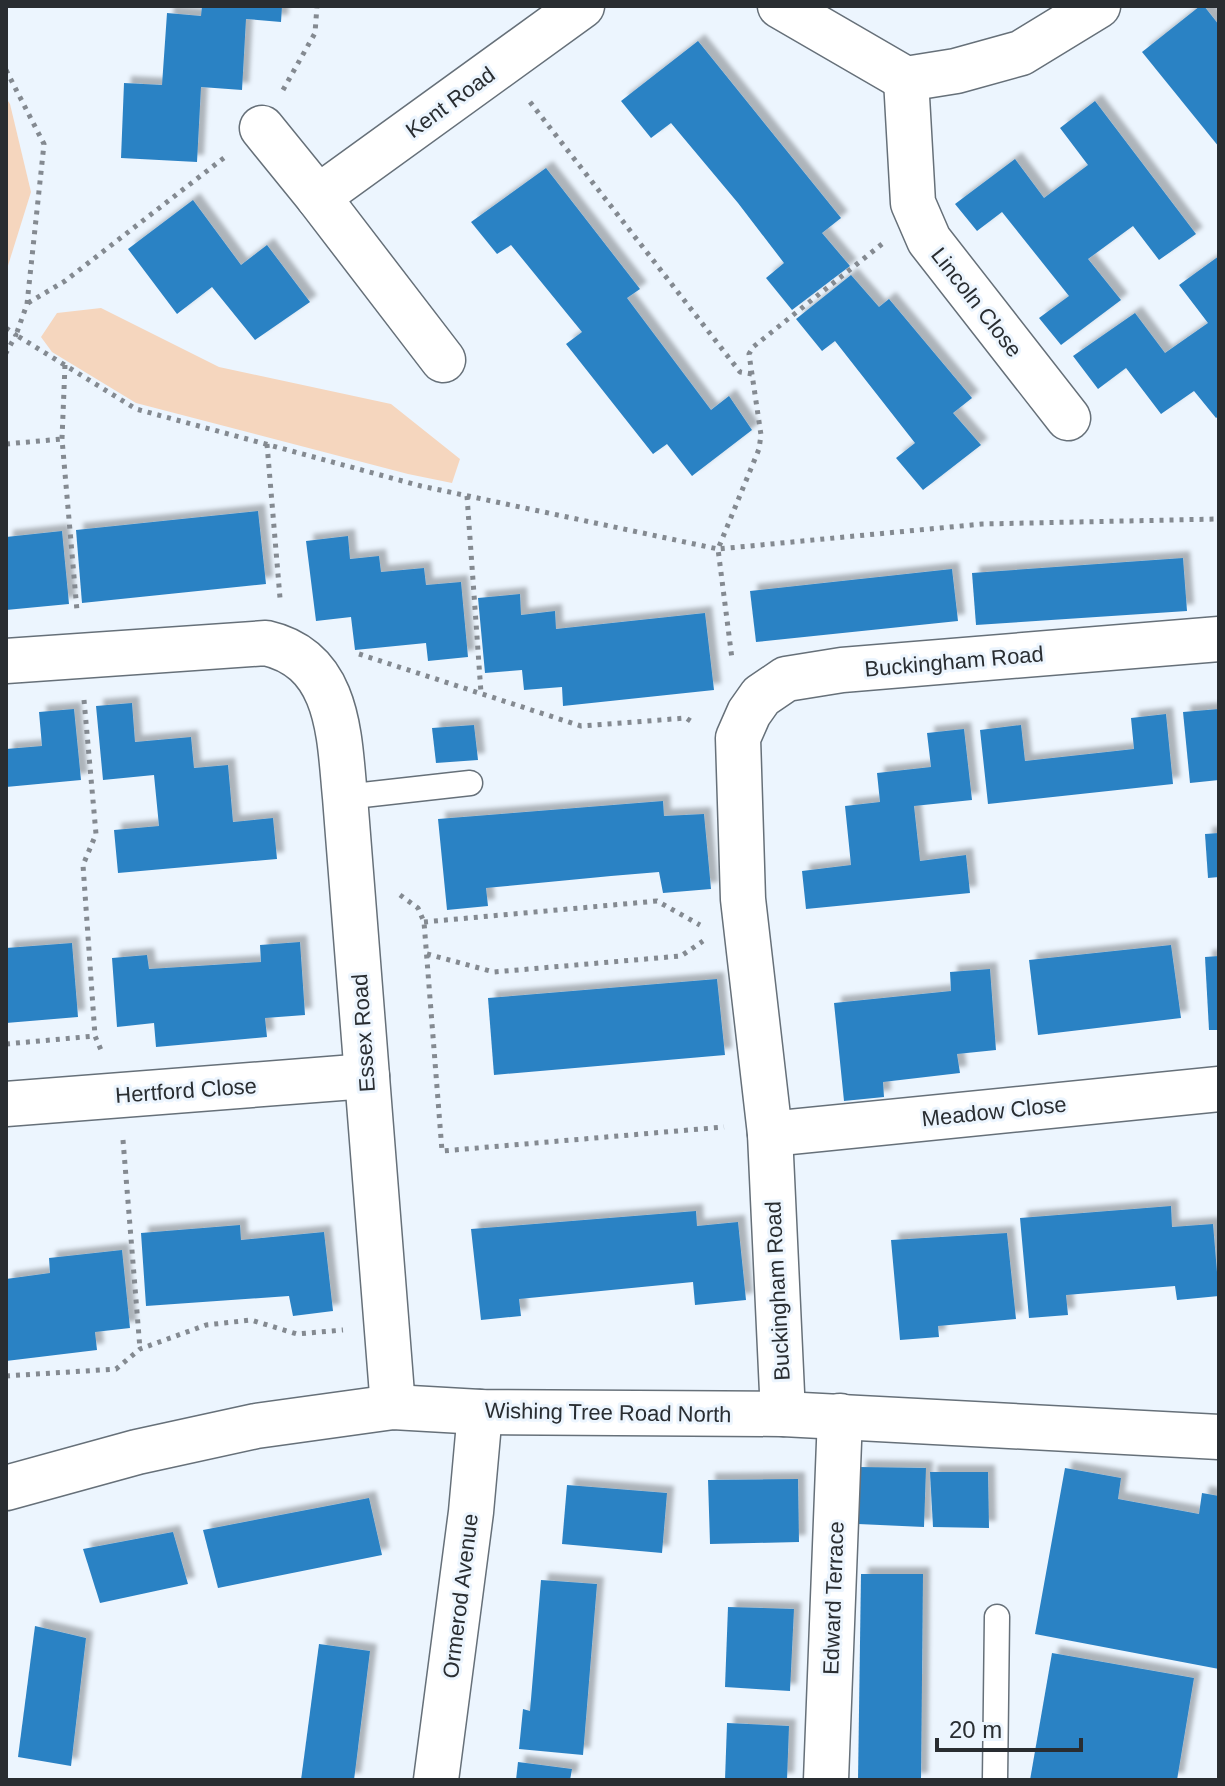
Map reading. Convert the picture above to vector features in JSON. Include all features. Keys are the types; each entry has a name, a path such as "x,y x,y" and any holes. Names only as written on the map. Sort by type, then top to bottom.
{"street":[{"name":"Kent Road","path":"318,197 582,6"},
{"path":"780,6 906,79 956,71 1021,53 1098,6"},
{"name":"Lincoln Close","path":"906,79 913,203 929,240 1068,418"},
{"path":"262,128 443,360"},
{"name":"Buckingham Road","path":"783,1414 769,1128 731,931 743,899 738,738 749,713 761,696 786,679 842,670 1219,639"},
{"path":"6,661 266,643 297,656"},
{"name":"Essex Road","path":"297,656 326,688 338,726 393,1407"},
{"name":"Hertford Close","path":"6,1104 367,1076"},
{"name":"Meadow Close","path":"769,1128 1219,1089"},
{"name":"Wishing Tree Road North","path":"6,1488 137,1452 256,1426 393,1407 480,1412 840,1416 1219,1437"},
{"name":"Ormerod Avenue","path":"436,1780 471,1512 480,1412"},
{"name":"Edward Terrace","path":"826,1780 840,1416"}],"lane":[{"path":"345,797 470,783"},
{"path":"995,1780 997,1617"}],"path":[{"path":"27,304 65,281 262,128 315,33 317,6"},
{"path":"501,65 740,372 752,374"},
{"path":"6,70 44,144 27,304 6,353"},
{"path":"761,696 734,678 718,549 759,449 761,435 749,354 753,347 918,215"},
{"path":"6,328 136,409 467,496 718,549 982,524 1219,519"},
{"path":"65,364 62,439 96,834 83,865 95,1036 120,1095 140,1349"},
{"path":"6,444 62,439"},
{"path":"267,444 297,656 334,646 581,726 686,718 738,757"},
{"path":"467,496 481,693"},
{"path":"350,859 418,908 424,922 442,1151 769,1128"},
{"path":"424,922 657,901 731,931"},
{"path":"427,954 494,972 681,956 731,931"},
{"path":"6,1044 95,1036"},
{"path":"6,1376 116,1369 140,1349 206,1325 251,1320 297,1334 387,1327"}],"shaded area":[{"path":"6,98 31,192 6,272"},
{"path":"101,308 219,367 391,404 460,459 452,483 136,403 52,352 41,337 57,313"}],"building":[{"path":"202,6 282,6 281,22 246,19 242,90 201,87 197,162 121,158 124,83 162,85 167,13 201,16"},
{"path":"1204,6 1219,25 1219,147 1142,52"},
{"path":"698,41 841,218 822,233 850,266 792,310 766,278 784,263 738,203 671,123 651,138 621,101"},
{"path":"1095,101 1196,234 1159,260 1133,226 1088,259 1121,300 1061,345 1039,318 1069,296 1002,212 977,231 955,204 1015,159 1044,198 1088,165 1060,128"},
{"path":"546,168 640,289 627,298 711,410 729,396 752,430 692,476 667,444 653,454 566,344 582,332 511,245 497,254 471,222"},
{"path":"193,200 241,265 267,245 310,302 255,340 212,287 177,314 128,249"},
{"path":"1219,256 1219,416 1216,418 1194,391 1161,414 1126,368 1098,389 1073,356 1135,313 1165,353 1208,323 1179,285"},
{"path":"851,275 879,307 889,299 972,398 953,413 981,445 923,490 896,458 915,443 835,341 822,351 796,319"},
{"path":"258,511 266,584 82,603 76,530"},
{"path":"62,531 69,604 6,610 6,537"},
{"path":"348,536 350,559 379,556 381,572 424,568 426,585 461,582 468,657 428,661 426,643 355,650 351,617 316,621 306,541"},
{"path":"1183,558 1187,611 976,625 972,573"},
{"path":"952,569 958,621 756,642 750,591"},
{"path":"520,594 521,615 555,611 556,629 705,613 714,690 563,706 562,687 524,690 522,670 485,673 478,598"},
{"path":"132,703 135,742 191,737 194,768 228,765 233,822 273,818 277,859 118,873 114,830 159,826 154,775 103,780 96,706"},
{"path":"74,709 81,780 6,787 6,749 42,746 39,712"},
{"path":"1219,709 1219,780 1190,783 1183,712"},
{"path":"1166,714 1173,784 988,804 980,730 1021,725 1025,761 1134,749 1131,718"},
{"path":"474,725 478,760 436,763 432,728"},
{"path":"964,729 972,800 914,806 920,861 966,855 970,893 806,909 802,871 851,865 845,806 880,802 877,773 931,767 927,733"},
{"path":"663,801 664,816 704,814 711,889 663,893 659,872 486,888 488,906 447,910 438,819"},
{"path":"1219,833 1219,877 1208,878 1205,834"},
{"path":"300,942 305,1015 265,1018 267,1037 156,1047 154,1023 117,1027 112,958 147,955 149,969 261,962 260,945"},
{"path":"72,943 78,1017 6,1023 6,948"},
{"path":"1171,945 1181,1018 1038,1035 1029,960"},
{"path":"1219,956 1219,1030 1209,1030 1205,957"},
{"path":"990,969 996,1050 957,1054 960,1073 883,1082 884,1097 844,1101 834,1003 951,991 950,972"},
{"path":"717,979 725,1055 494,1075 488,998"},
{"path":"1171,1206 1172,1227 1213,1224 1219,1296 1177,1300 1175,1286 1066,1295 1068,1315 1029,1318 1020,1218"},
{"path":"696,1211 697,1226 738,1222 746,1300 695,1305 693,1282 519,1299 521,1316 481,1320 471,1229"},
{"path":"240,1225 241,1240 324,1232 333,1311 293,1316 289,1296 146,1306 141,1233"},
{"path":"1007,1233 1016,1319 938,1326 939,1337 900,1340 891,1240"},
{"path":"122,1250 130,1328 95,1332 97,1350 6,1361 6,1279 50,1273 49,1258"},
{"path":"859,1467 926,1468 924,1527 858,1524"},
{"path":"1065,1468 1121,1478 1118,1499 1199,1514 1202,1493 1219,1496 1219,1669 1035,1634"},
{"path":"930,1472 988,1472 989,1528 933,1527"},
{"path":"798,1479 799,1542 710,1544 708,1480"},
{"path":"567,1485 667,1493 662,1553 562,1544"},
{"path":"369,1498 382,1555 218,1588 203,1530"},
{"path":"173,1532 188,1584 100,1603 83,1549"},
{"path":"861,1574 923,1574 921,1780 858,1780"},
{"path":"541,1580 597,1584 583,1755 519,1749 523,1709 530,1711"},
{"path":"728,1607 794,1609 790,1691 725,1687"},
{"path":"35,1626 86,1638 71,1766 18,1757"},
{"path":"319,1644 370,1651 354,1780 301,1780"},
{"path":"1052,1653 1194,1678 1177,1780 1030,1780"},
{"path":"727,1723 789,1726 787,1780 725,1780"},
{"path":"518,1762 572,1769 570,1780 516,1780"}]}
